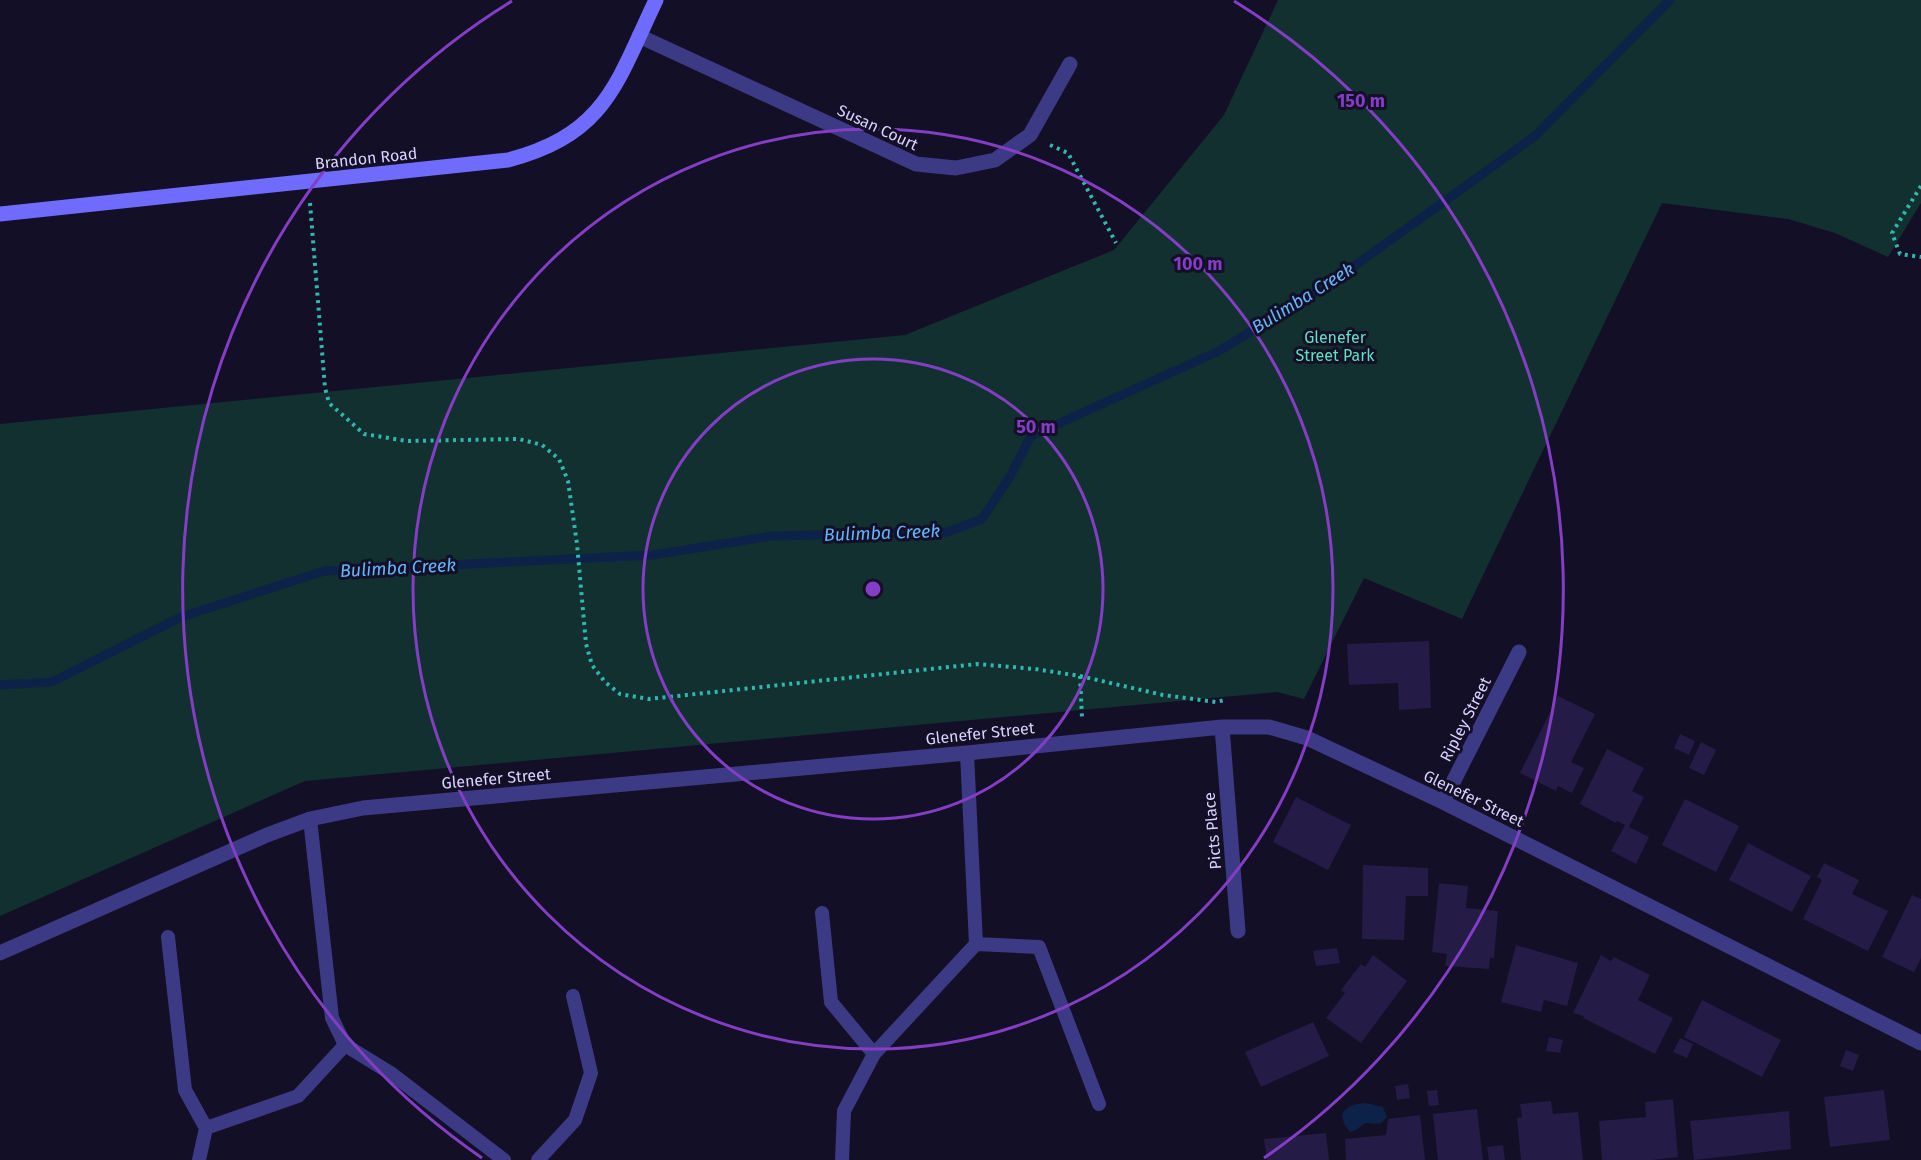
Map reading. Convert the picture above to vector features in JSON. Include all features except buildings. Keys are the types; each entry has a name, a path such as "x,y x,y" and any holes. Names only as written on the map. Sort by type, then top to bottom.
{"street":[{"name":"Brandon Road","path":"0,214 508,160 548,147 584,124 600,108 616,86 656,0"},
{"name":"Susan Court","path":"639,36 916,164 956,168 995,160 1030,135 1070,64"},
{"name":"Ripley Street","path":"1443,802 1519,652"},
{"name":"Glenefer Street","path":"0,953 267,835 310,819 363,808 967,753 1222,727 1269,727 1308,738 1443,802 1921,1043"},
{"name":"Picts Place","path":"1222,727 1238,931"}],"lane":[{"path":"842,1160 844,1112 874,1054 976,944 967,753"},
{"path":"310,819 332,1018 345,1045 392,1074 504,1160"},
{"path":"822,913 831,1002 874,1054"},
{"path":"168,938 185,1090 206,1128 199,1160"},
{"path":"976,944 1039,947 1099,1104"},
{"path":"538,1160 575,1120 591,1073 573,996"},
{"path":"206,1128 298,1096 345,1045"}],"path":[{"path":"1030,135 1068,153 1116,243"},
{"path":"309,182 325,388 329,403 364,434 407,441 519,439 542,445 559,459 568,480 577,544 586,644 592,665 605,682 620,694 650,699 977,664 1035,669 1163,694 1216,702 1225,700"},
{"path":"1921,186 1892,233 1900,254 1921,257"}],"green space":[{"name":"Glenefer Street Park","path":"1278,0 1921,0 1921,203 1888,257 1835,233 1788,219 1662,203 1462,619 1364,578 1304,699 1277,692 305,781 0,916 0,424 905,335 1114,250 1224,115"}],"water":[{"path":"1365,1103 1383,1107 1387,1117 1380,1124 1365,1123 1350,1132 1344,1124 1342,1114 1352,1105"}],"waterway":[{"name":"Bulimba Creek","path":"0,685 52,682 181,617 324,571 653,555 772,536 947,532 982,519 1009,478 1031,436 1219,351 1335,280 1535,136 1670,0"}]}
